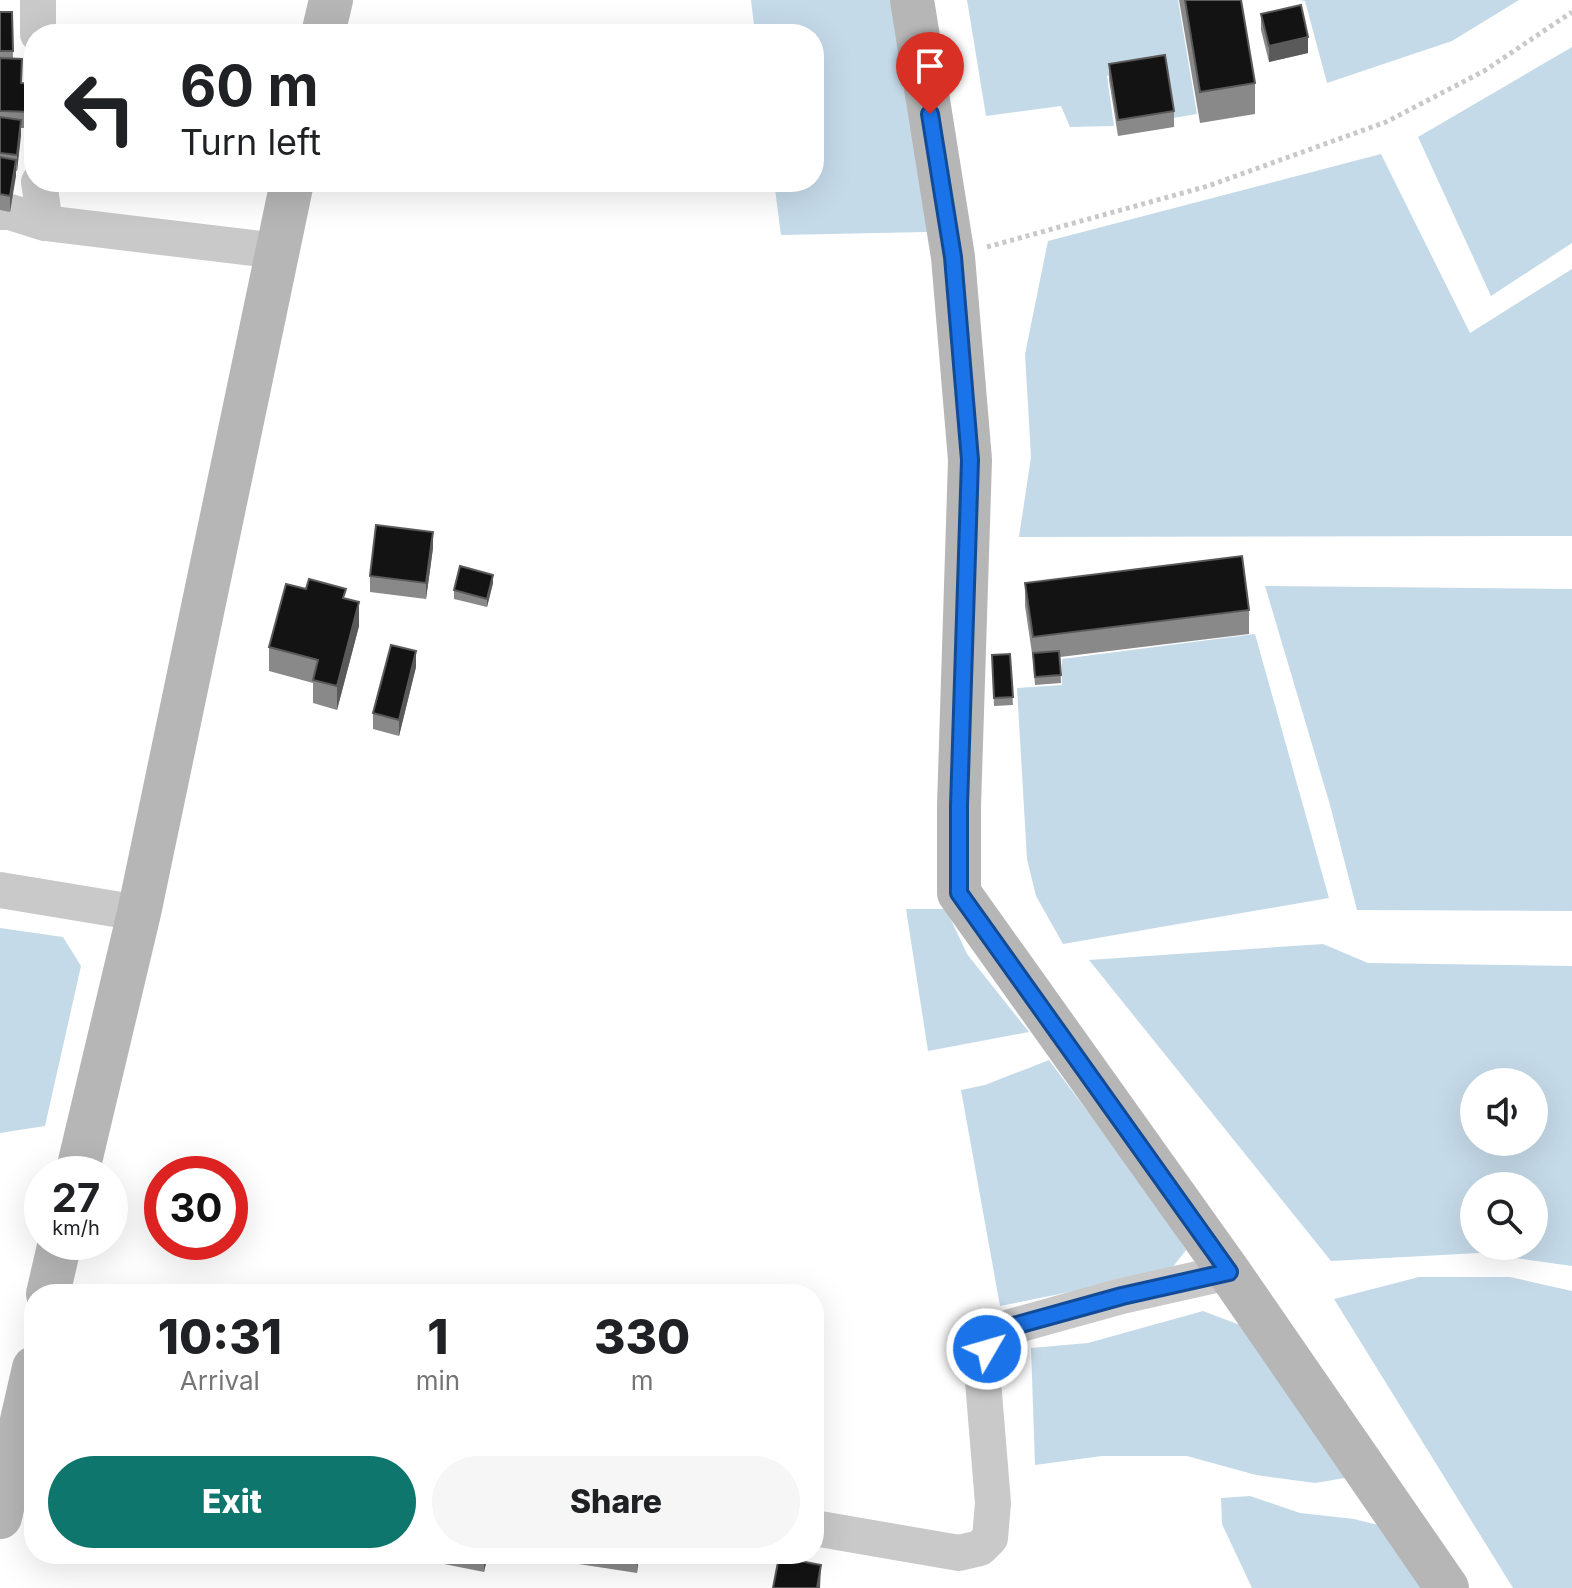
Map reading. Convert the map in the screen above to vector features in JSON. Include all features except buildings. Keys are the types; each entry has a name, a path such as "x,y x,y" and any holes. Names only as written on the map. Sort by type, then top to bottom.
{"street":[{"path":"38,0 38,24"},
{"path":"325,24 331,0"},
{"path":"912,0 953,257 970,460 959,893 1229,1272 1447,1588"},
{"path":"40,192 45,223"},
{"path":"81,1156 139,913 290,192"},
{"path":"0,212 45,223 277,251"},
{"path":"0,890 139,913"},
{"path":"50,1284 56,1260"},
{"path":"824,1530 959,1553 980,1548 990,1538 993,1503 982,1369 987,1349 1010,1327 1122,1296 1229,1272"},
{"path":"0,1517 24,1417"}],"path":[{"path":"953,257 1208,186 1386,122 1484,71 1572,12"}],"water":[{"path":"751,0 895,0 913,94 927,232 781,235 775,192 824,192 824,24 754,24"},
{"path":"967,0 1178,0 1197,114 1173,118 1165,67 1107,76 1114,126 1070,127 1061,106 986,116"},
{"path":"1299,0 1519,0 1452,41 1327,83 1305,1"},
{"path":"1572,47 1572,243 1491,296 1418,137"},
{"path":"1381,154 1470,333 1572,269 1572,536 1019,537 1031,457 1025,354 1048,241"},
{"path":"1265,586 1572,589 1572,911 1357,910 1330,805"},
{"path":"1255,634 1329,898 1063,944 1036,896 1027,859 1017,688 1062,685 1062,659"},
{"path":"906,909 946,909 967,954 1029,1032 928,1051"},
{"path":"0,928 63,937 81,966 45,1126 0,1133"},
{"path":"1323,944 1368,963 1572,966 1572,1266 1529,1260 1548,1260 1548,1172 1460,1172 1460,1254 1331,1261 1089,960"},
{"path":"1049,1060 1147,1191 1186,1250 1169,1272 1000,1306 961,1090 985,1085"},
{"path":"1419,1277 1510,1277 1572,1291 1572,1588 1513,1588 1334,1299"},
{"path":"1203,1311 1240,1325 1345,1478 1315,1483 1256,1475 1187,1456 1102,1456 1035,1465 1031,1348 1088,1343"},
{"path":"1250,1496 1300,1513 1354,1519 1398,1530 1440,1588 1252,1588 1222,1524 1221,1498"}],"route":[{"path":"930,114 953,257 970,460 959,893 1229,1272 1122,1296 1010,1327 987,1349"}]}
